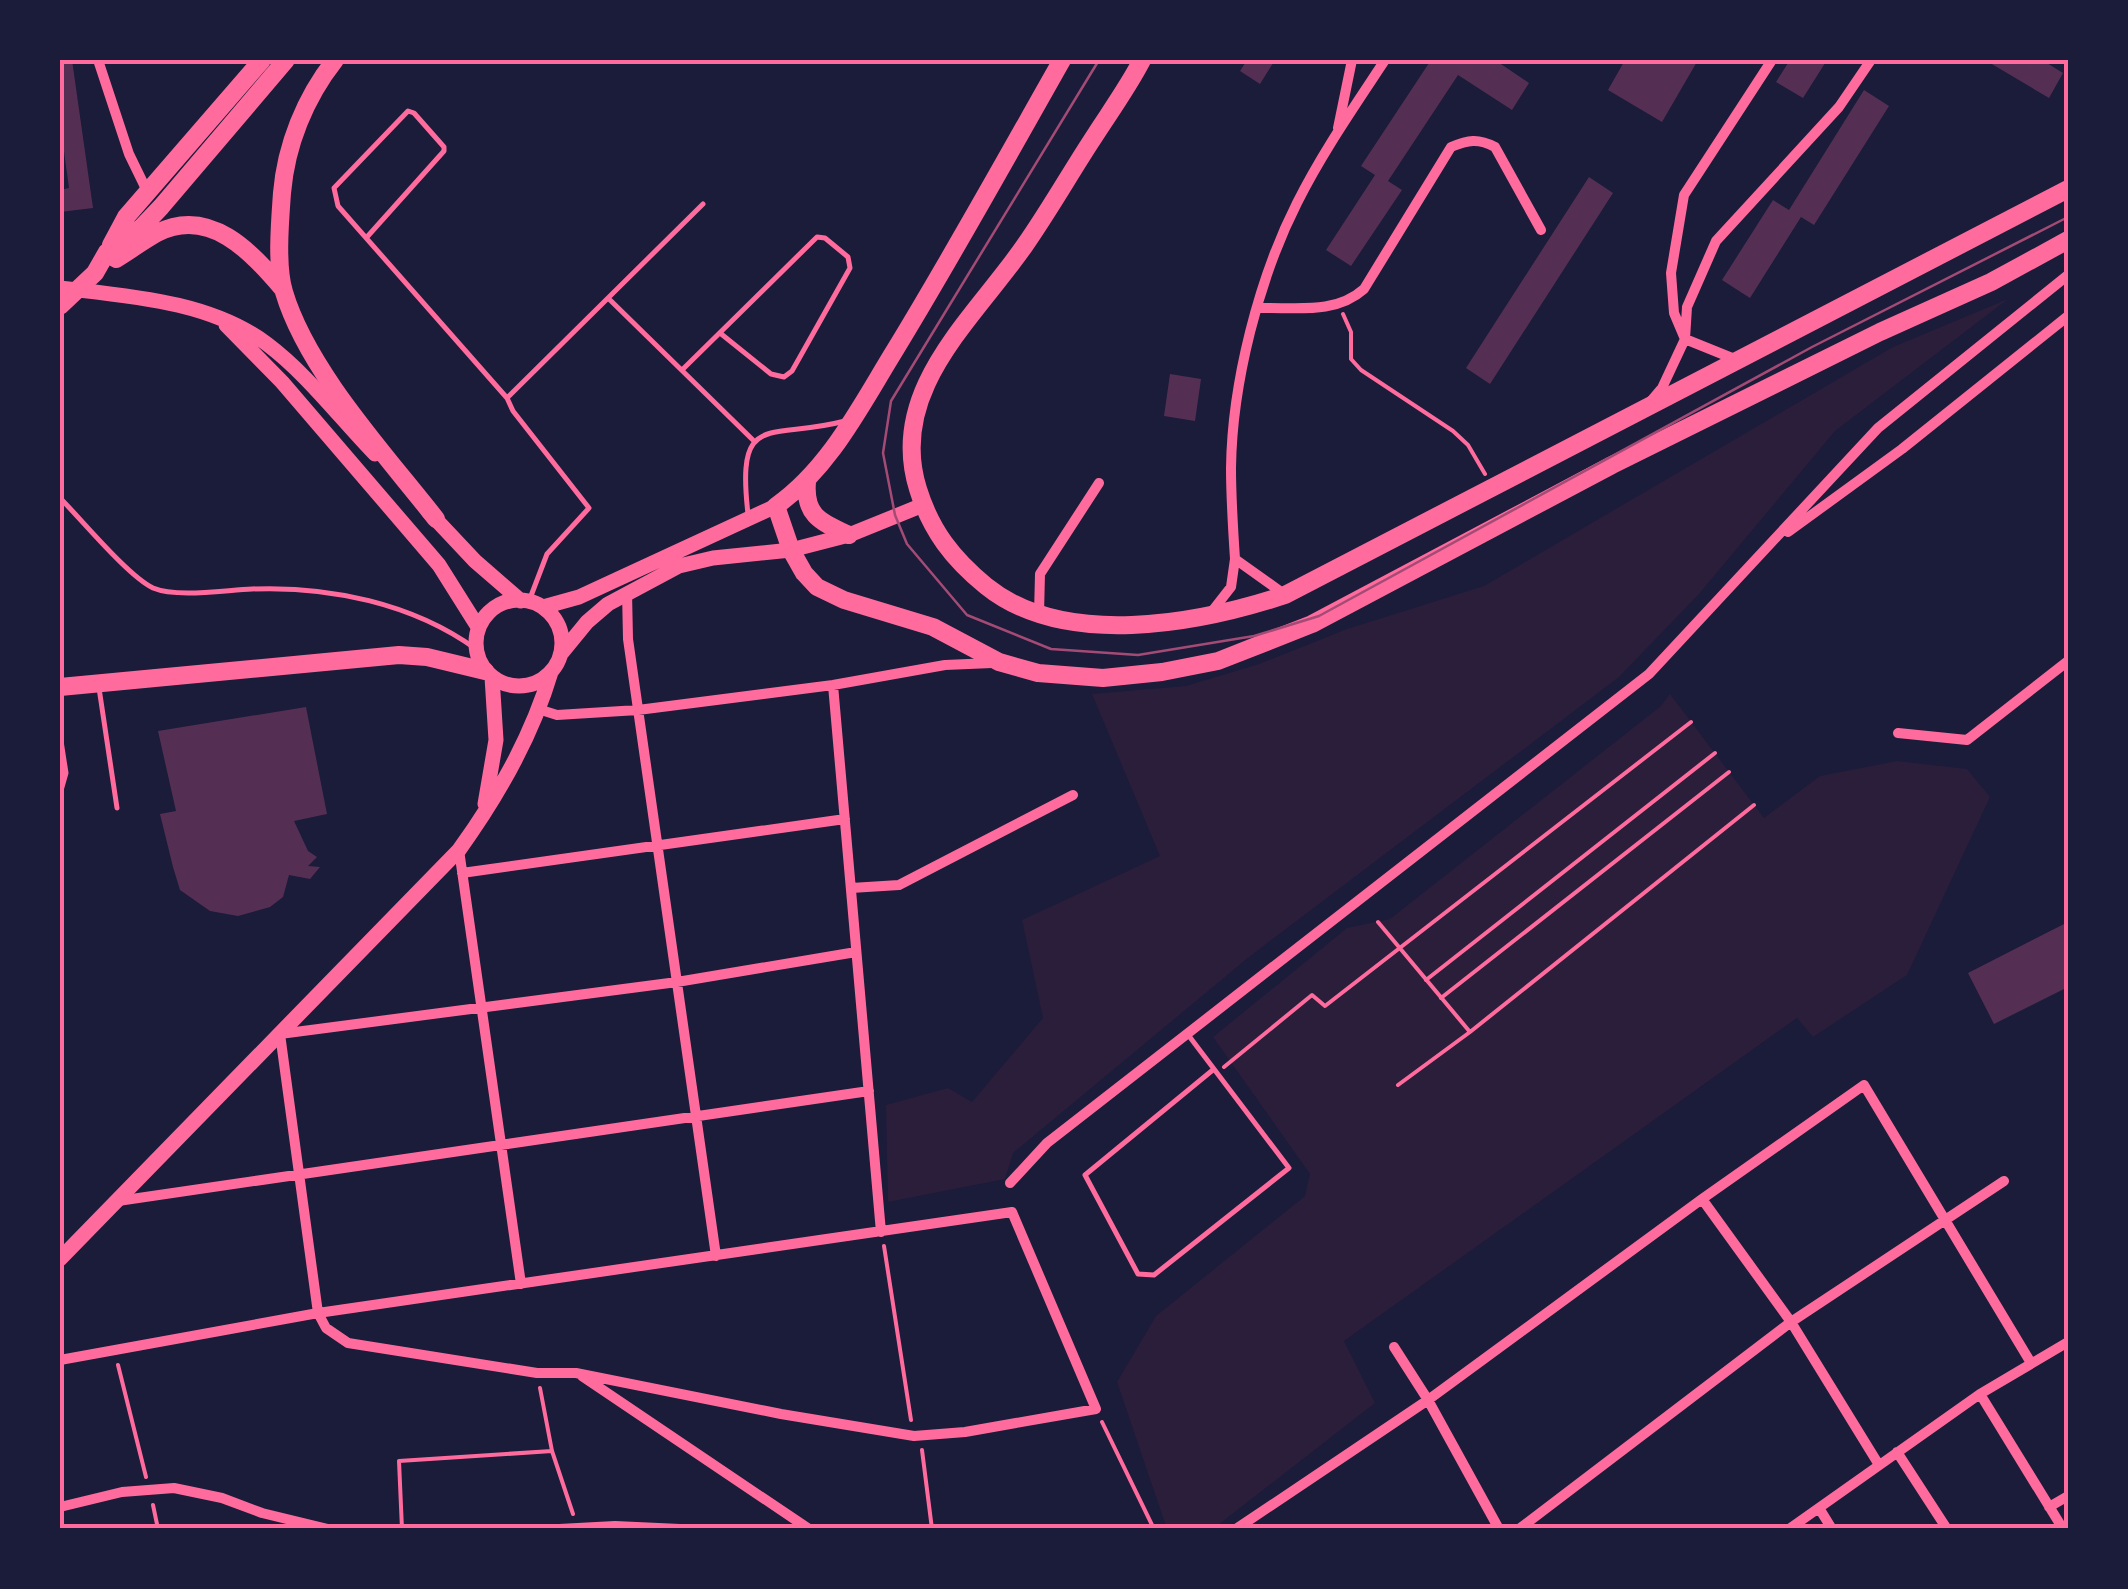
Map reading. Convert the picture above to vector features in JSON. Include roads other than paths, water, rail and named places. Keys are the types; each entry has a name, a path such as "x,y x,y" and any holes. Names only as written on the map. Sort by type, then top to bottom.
{"main road":[{"path":"94,273 126,217 262,60"},
{"path":"107,252 152,217 286,60"},
{"path":"283,289 280,218 284,177 300,120 335,60"},
{"path":"482,818 496,740 489,674 476,649 478,626 488,612 500,604 579,596 776,506 806,482 853,419 938,280 1062,60"},
{"path":"1142,60 1023,248 974,308 926,386 914,415 909,447 922,505 940,541 959,563 1016,605 1063,621 1113,624 1204,616 1284,595 2068,189"},
{"path":"60,306 94,273 160,231 198,225 228,234 283,289 314,359 436,520"},
{"path":"776,506 791,550 804,573 830,594 933,627 999,662 1038,674 1104,678 1218,661 1284,637 1628,457 1990,282 2068,240"},
{"path":"60,288 145,299 220,319 250,332 280,354 475,560 560,631 560,655"},
{"path":"220,319 282,382 439,565 478,626"},
{"path":"806,482 805,500 814,514 849,535"},
{"path":"60,1259 459,850 518,755 560,655 596,613 679,566 713,558 791,550 849,535 922,505"},
{"path":"60,687 399,655 427,657 489,674 516,686 541,680 551,672"}],"street":[{"path":"98,60 129,154 148,193"},
{"path":"1337,134 1352,60"},
{"path":"1204,616 1219,606 1231,587 1235,559 1231,464 1245,362 1277,248 1296,204 1385,60"},
{"path":"1738,360 1685,339 1674,312 1671,273 1684,195 1772,60"},
{"path":"1643,411 1662,388 1685,339 1686,307 1716,241 1839,107 1871,60"},
{"path":"1258,308 1339,306 1352,300 1364,289 1451,148 1465,141 1481,140 1495,147 1542,230"},
{"path":"1010,1183 1047,1143 1649,674 1905,404 2068,275"},
{"path":"1768,547 1902,449 2068,316"},
{"path":"1039,614 1040,574 1099,482"},
{"path":"1235,559 1284,595"},
{"path":"627,592 628,639 716,1256"},
{"path":"1898,733 1967,740 2068,661"},
{"path":"538,709 556,715 638,710 833,685 945,665 999,662"},
{"path":"833,685 881,1232"},
{"path":"851,888 899,885 1073,795"},
{"path":"462,873 845,819"},
{"path":"459,850 521,1284"},
{"path":"60,1360 318,1313 1012,1212 1096,1409 965,1432 917,1436 781,1414 576,1373 538,1373 348,1343 331,1334 318,1313 280,1034 677,982 856,952"},
{"path":"1236,1529 1428,1400 1864,1085 2031,1362"},
{"path":"117,1201 869,1090"},
{"path":"1519,1529 1791,1322 2004,1181"},
{"path":"1702,1199 1791,1322 1879,1465"},
{"path":"1789,1529 1980,1394 2068,1342"},
{"path":"1394,1346 1498,1529"},
{"path":"576,1373 809,1529"},
{"path":"1980,1394 2063,1529"},
{"path":"1898,1452 1947,1529"},
{"path":"60,1508 149,1488 198,1492 278,1518 328,1529"},
{"path":"2050,1508 2068,1496"},
{"path":"1819,1508 1832,1529"},
{"path":"560,1529 680,1529"}],"lane":[{"path":"367,237 444,151 414,113 408,111 334,188 338,206 507,398 512,411 589,508 547,554 531,603"},
{"path":"507,398 703,204"},
{"path":"682,370 817,237 825,238 848,257 850,268 792,371 784,376 771,374 720,333"},
{"path":"608,298 754,442"},
{"path":"749,517 744,462 754,442 774,431 853,419"},
{"path":"60,498 139,578 156,589 175,592 272,588 333,594 421,616 476,649"},
{"path":"98,684 117,808"},
{"path":"60,794 66,773 61,741"},
{"path":"1187,1034 1216,1071 1289,1168 1154,1275 1138,1274 1085,1174 1216,1071"}],"tram line":[{"path":"1099,60 891,401 883,453 895,515 907,544 967,615 1051,649 1138,655 1254,636 1319,616 1812,347 2068,217"}]}
